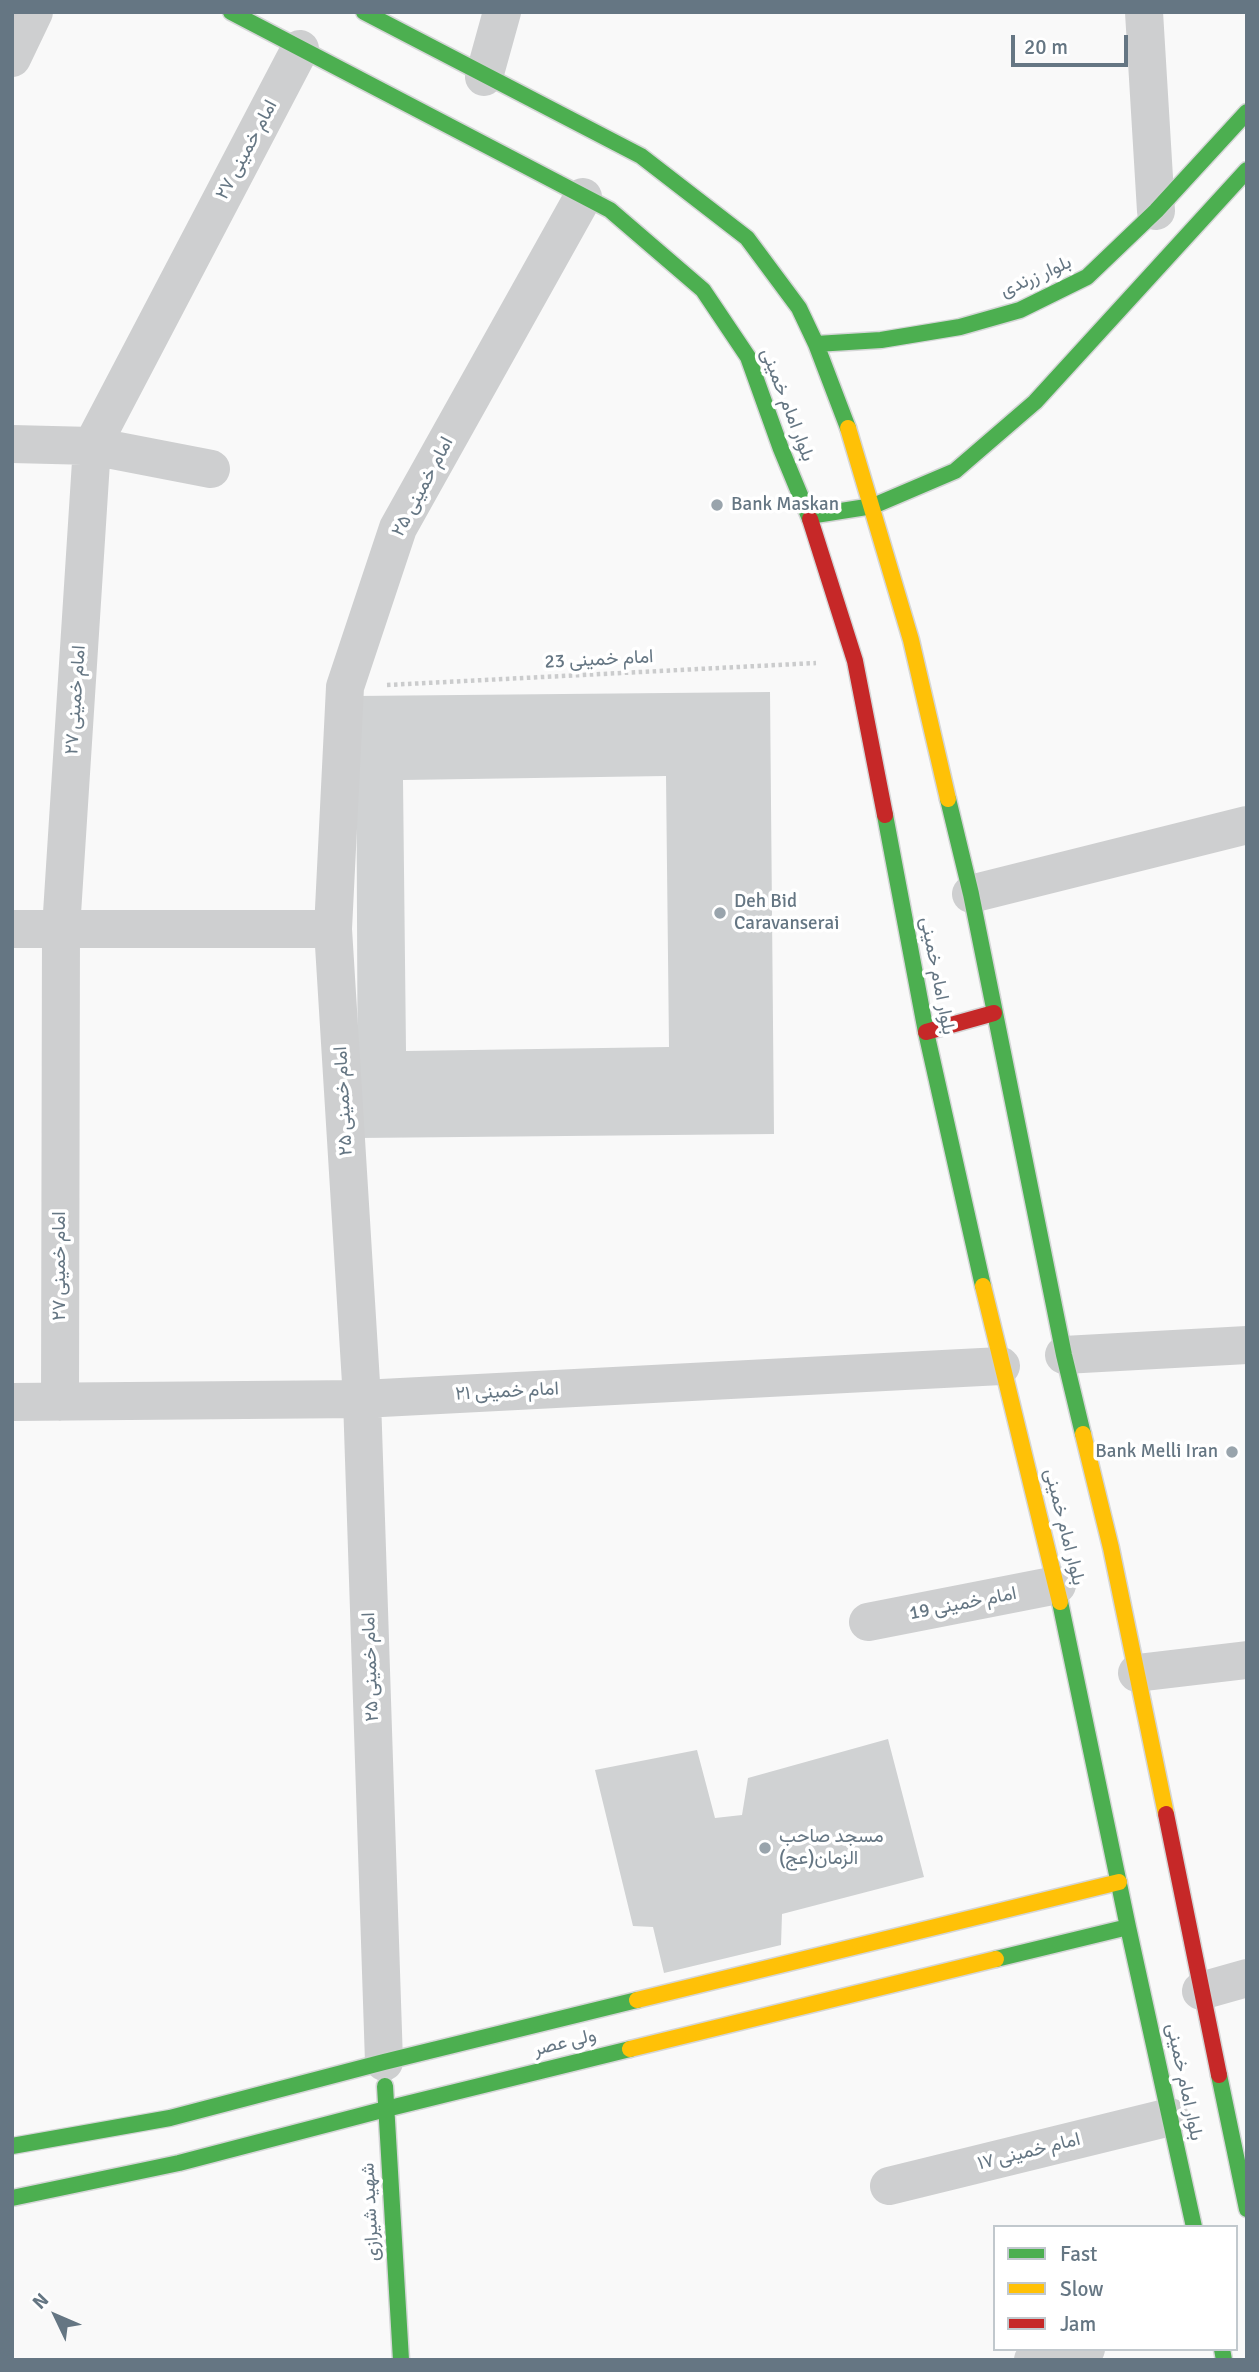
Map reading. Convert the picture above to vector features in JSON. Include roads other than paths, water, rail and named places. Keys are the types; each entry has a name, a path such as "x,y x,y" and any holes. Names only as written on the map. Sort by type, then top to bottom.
{"main road":[{"name":"بلوار امام خمینی","path":"231,12 610,210 704,290 748,357 781,449 809,516 855,661 926,1032 1001,1366 1057,1585 1194,2225"},
{"name":"بلوار امام خمینی","path":"364,12 484,77 641,156 747,238 799,308 816,344 845,417 911,640 971,894 1064,1356 1111,1548 1200,1991 1247,2209"},
{"name":"بلوار زرندی","path":"816,344 881,340 960,327 1020,310 1087,277 1156,211 1247,112"},
{"path":"809,516 873,506 955,471 1035,402 1247,170"},
{"path":"926,1032 994,1013"},
{"name":"ولی عصر","path":"12,2146 170,2118 384,2062 1119,1882"},
{"name":"ولی عصر","path":"12,2198 179,2163 386,2109 1128,1927"},
{"name":"شهید شیرازی","path":"384,2062 401,2360"}],"street":[{"path":"12,58 34,12"},
{"path":"484,77 502,12"},
{"path":"1144,12 1156,211"},
{"name":"امام خمینی ۲۷","path":"60,1402 61,929 92,446 300,48"},
{"name":"امام خمینی ۲۵","path":"384,2062 362,1399 334,929 345,687 398,528 583,197"},
{"path":"12,444 92,446 211,469"},
{"path":"971,894 1247,825"},
{"path":"12,929 334,929"},
{"path":"1064,1356 1247,1345"},
{"name":"امام خمینی ۲۱","path":"12,1402 362,1399 1001,1366"},
{"name":"امام خمینی 19","path":"868,1622 1057,1585"},
{"path":"1137,1673 1247,1660"},
{"path":"1200,1991 1247,1978"},
{"name":"امام خمینی ۱۷","path":"889,2186 1170,2117"},
{"path":"1032,2360 1076,2351"}],"place":[{"name":"Bank Maskan","path":"717,505"},
{"name":"Deh Bid Caravanserai","path":"720,913"},
{"name":"Bank Melli Iran","path":"1232,1452"},
{"name":"مسجد صاحب الزمان(عج)","path":"765,1848"}]}
